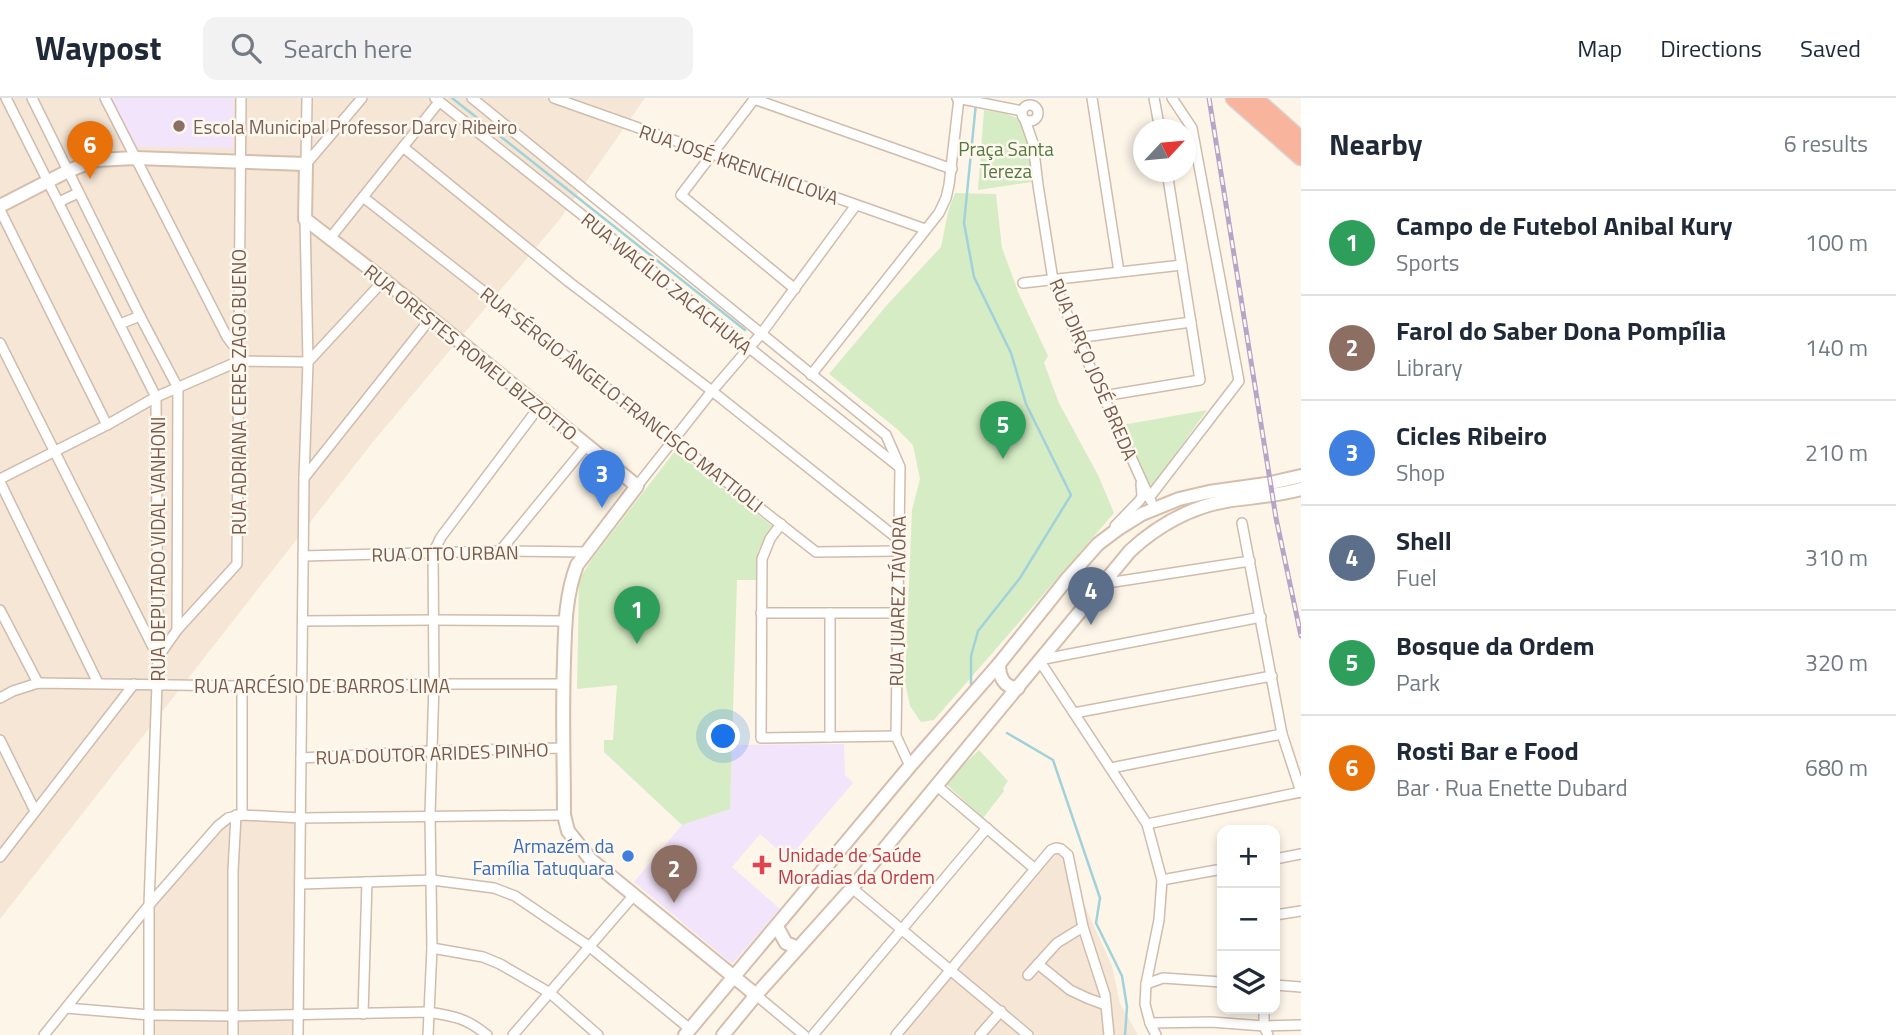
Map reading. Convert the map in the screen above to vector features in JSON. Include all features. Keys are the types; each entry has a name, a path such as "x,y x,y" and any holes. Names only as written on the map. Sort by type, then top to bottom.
{"highway":[{"path":"1234,98 1301,157"},
{"path":"1254,98 1301,138"}],"main road":[{"path":"0,208 49,181 96,160 136,158 240,161 306,164 305,219"},
{"name":"RUA ORESTES ROMEU BIZZOTTO","path":"305,219 331,237 637,486"},
{"path":"688,1032 1098,544 1152,503 1301,476"},
{"path":"637,486 586,552 572,578 565,621 564,815 568,831 591,860 757,995"},
{"path":"723,1035 852,888 1130,551 1155,530 1184,514 1213,504 1301,489"},
{"path":"1067,579 1083,583 1091,601"},
{"path":"999,664 999,674 1004,683 1018,688"},
{"path":"777,927 786,943 798,948"}],"street":[{"name":"RUA DEPUTADO VIDAL VANHONI","path":"6,98 156,397 158,657 149,905 149,1035"},
{"name":"RUA DEPUTADO VIDAL VANHONI","path":"32,98 178,388 177,630"},
{"path":"105,98 239,357"},
{"name":"RUA ADRIANA CERES ZAGO BUENO","path":"158,657 177,630 237,564 241,98"},
{"path":"306,164 307,98"},
{"path":"306,164 362,98"},
{"name":"RUA WACÍLIO ZACACHUKA","path":"472,98 886,435"},
{"name":"RUA JOSÉ KRENCHICLOVA","path":"554,98 925,229"},
{"path":"795,289 681,195 755,98 952,169"},
{"path":"1092,98 1119,272"},
{"path":"1154,98 1158,119"},
{"path":"1152,503 1239,381 1192,128 1172,98"},
{"path":"811,374 939,213 946,198 952,169 960,99 1023,115 1031,121 1037,107 1027,105 1023,115"},
{"path":"331,237 437,100"},
{"name":"RUA WACÍLIO ZACACHUKA","path":"437,100 900,467"},
{"name":"RUA DIRÇO JOSÉ BREDA","path":"1033,143 1037,107"},
{"name":"RUA DIRÇO JOSÉ BREDA","path":"1023,115 1033,143 1053,280 1152,503"},
{"path":"403,147 569,282 898,538"},
{"path":"1103,396 1200,380 1169,182"},
{"path":"59,202 78,193"},
{"name":"RUA SÉRGIO ÂNGELO FRANCISCO MATTIOLI","path":"363,197 816,552 897,551"},
{"path":"637,486 761,334 856,205"},
{"path":"0,208 107,425"},
{"path":"298,1035 304,478 308,362 305,219"},
{"path":"1023,283 1182,265"},
{"path":"308,362 384,280"},
{"path":"120,324 140,316"},
{"path":"304,478 431,318"},
{"path":"1077,338 1191,322"},
{"path":"0,343 158,657"},
{"path":"98,683 0,480 156,397 239,357 308,362"},
{"path":"428,1035 432,948 430,815 434,684 433,553 442,537 539,407"},
{"name":"RUA JUAREZ TÁVORA","path":"886,435 900,467 896,736 910,766"},
{"path":"500,551 586,446"},
{"path":"1098,544 1140,500 1141,478"},
{"path":"1147,824 1301,792 1282,734 1242,523"},
{"path":"781,524 770,539 762,559 761,738 896,736"},
{"name":"RUA OTTO URBAN","path":"303,556 500,551 586,552"},
{"path":"1101,584 1250,561"},
{"path":"0,610 38,683"},
{"path":"761,613 897,613"},
{"path":"830,613 830,737"},
{"path":"1156,1035 1145,1004 1146,984 1159,920 1162,880 1147,824 1040,660 1261,617"},
{"path":"303,621 565,621"},
{"path":"157,637 171,640"},
{"path":"1074,713 1272,676"},
{"name":"RUA ARCÉSIO DE BARROS LIMA","path":"0,698 38,683 242,687 563,684"},
{"path":"0,858 134,684"},
{"path":"233,1035 233,871 239,815 242,687"},
{"path":"1111,768 1282,734"},
{"path":"0,740 35,811"},
{"name":"RUA DOUTOR ARIDES PINHO","path":"301,758 564,748"},
{"path":"937,786 1035,869"},
{"path":"44,1035 149,905 228,818 239,815 301,818 564,815"},
{"path":"813,1035 987,828"},
{"path":"896,1035 1051,850 1056,848 1068,855 1073,871 1083,927 1101,980 1109,1035"},
{"path":"1280,858 1301,854"},
{"path":"1162,880 1217,870"},
{"path":"300,884 432,880 494,888 515,896 590,947 688,1032"},
{"path":"363,1014 367,882"},
{"path":"852,888 1028,1035"},
{"path":"513,1035 634,895"},
{"path":"1280,914 1301,911"},
{"path":"1028,975 1057,943 1083,927"},
{"path":"432,948 483,957 500,964 550,993 598,1035"},
{"path":"1038,964 1070,990 1106,1005"},
{"path":"1146,984 1163,978 1217,982"},
{"path":"1280,985 1301,987"},
{"path":"757,995 804,1035"},
{"path":"66,1008 150,1015 232,1016 429,1012 459,1017 487,1035"},
{"path":"981,1035 1001,1011"},
{"path":"1150,1023 1211,1022 1266,1030 1301,1025"}],"shaded area":[{"path":"0,98 645,98 560,219 372,443 0,919"},
{"name":"Escola Municipal Professor Darcy Ribeiro","path":"111,98 234,98 233,148 136,147"},
{"path":"844,744 845,775 853,783 788,859 760,834 732,867 780,909 732,964 634,882 682,825 730,809 732,745"},
{"path":"230,818 300,819 298,1035 150,1035 151,909"},
{"path":"1056,843 1112,966 1120,1004 1138,1035 895,1035"}],"green space":[{"name":"Praça Santa Tereza","path":"984,110 1009,115 1022,123 1029,138 1032,182 978,190"},
{"path":"955,193 996,194 1002,248 1019,294 1048,356 1044,363 1059,403 1098,475 1114,513 934,720 921,722 910,706 905,682 912,510 920,479 913,445 829,374 887,305 941,247"},
{"path":"1207,410 1151,488 1122,425"},
{"path":"675,451 774,527 758,551 757,580 737,580 730,809 682,825 604,752 604,740 613,740 617,685 577,689 579,580 592,559"},
{"path":"979,750 1008,781 1004,791 983,818 945,783"}],"waterway":[{"path":"452,98 745,330"},
{"path":"971,684 971,656 978,631 1020,578 1071,495 1026,404 1011,353 974,277 964,223 976,103"},
{"path":"1007,733 1053,760 1100,898 1096,923 1122,976 1127,1007 1125,1035"}],"railway":[{"path":"1209,98 1276,518 1301,636"}],"place":[{"name":"Escola Municipal Professor Darcy Ribeiro","path":"179,126"},
{"name":"Rosti Bar e Food","path":"90,179"},
{"name":"Bosque da Ordem","path":"1003,459"},
{"name":"Cicles Ribeiro","path":"602,508"},
{"name":"Shell","path":"1091,625"},
{"name":"Campo de Futebol Anibal Kury","path":"637,644"},
{"name":"Armazém da Família Tatuquara","path":"628,856"},
{"name":"Unidade de Saúde Moradias da Ordem","path":"762,865"},
{"name":"Farol do Saber Dona Pompília","path":"674,903"}]}
